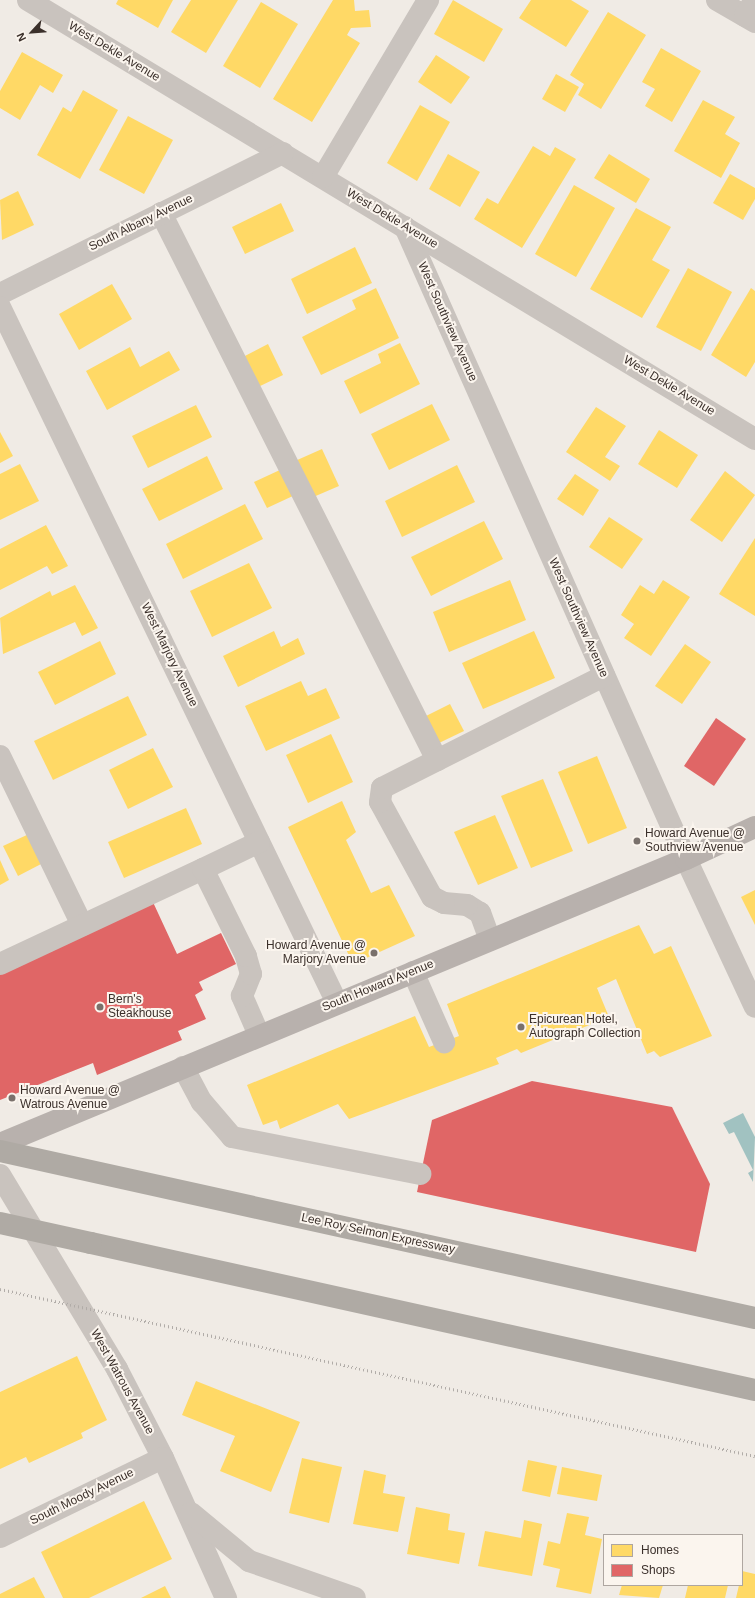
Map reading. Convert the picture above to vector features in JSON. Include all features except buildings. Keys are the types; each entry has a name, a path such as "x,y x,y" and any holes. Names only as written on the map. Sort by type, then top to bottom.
{"highway":[{"name":"Lee Roy Selmon Expressway","path":"0,1151 755,1318"},
{"path":"0,1223 755,1390"}],"main road":[{"name":"South Howard Avenue","path":"0,1144 337,1003 686,860 755,827"}],"street":[{"name":"West Dekle Avenue","path":"28,0 755,438"},
{"path":"324,177 428,0"},
{"path":"717,0 752,13"},
{"name":"South Albany Avenue","path":"0,294 283,153"},
{"path":"161,213 437,760"},
{"name":"West Southview Avenue","path":"405,227 686,860 755,1007"},
{"name":"West Marjory Avenue","path":"0,307 337,1003"},
{"path":"490,940 480,913 467,905 444,903 432,896 380,802 382,788 604,676"},
{"path":"0,756 82,926"},
{"path":"0,964 259,842"},
{"path":"203,869 246,956 251,974 242,996 259,1036"},
{"path":"413,972 444,1042"},
{"path":"183,1067 202,1102 232,1137 420,1174"},
{"name":"West Watrous Avenue","path":"0,1175 117,1369 163,1458 226,1598"},
{"name":"South Moody Avenue","path":"0,1537 163,1458"},
{"path":"185,1509 249,1561 355,1598"}],"water":[{"path":"743,1113 755,1137 753,1182 748,1173 753,1170 734,1132 729,1134 723,1123"}],"railway":[{"path":"0,1289 755,1456"}],"place":[{"name":"Howard Avenue @ Southview Avenue","path":"637,841"},
{"name":"Howard Avenue @ Marjory Avenue","path":"374,953"},
{"name":"Bern's Steakhouse","path":"100,1007"},
{"name":"Epicurean Hotel, Autograph Collection","path":"521,1027"},
{"name":"Howard Avenue @ Watrous Avenue","path":"12,1098"}]}
